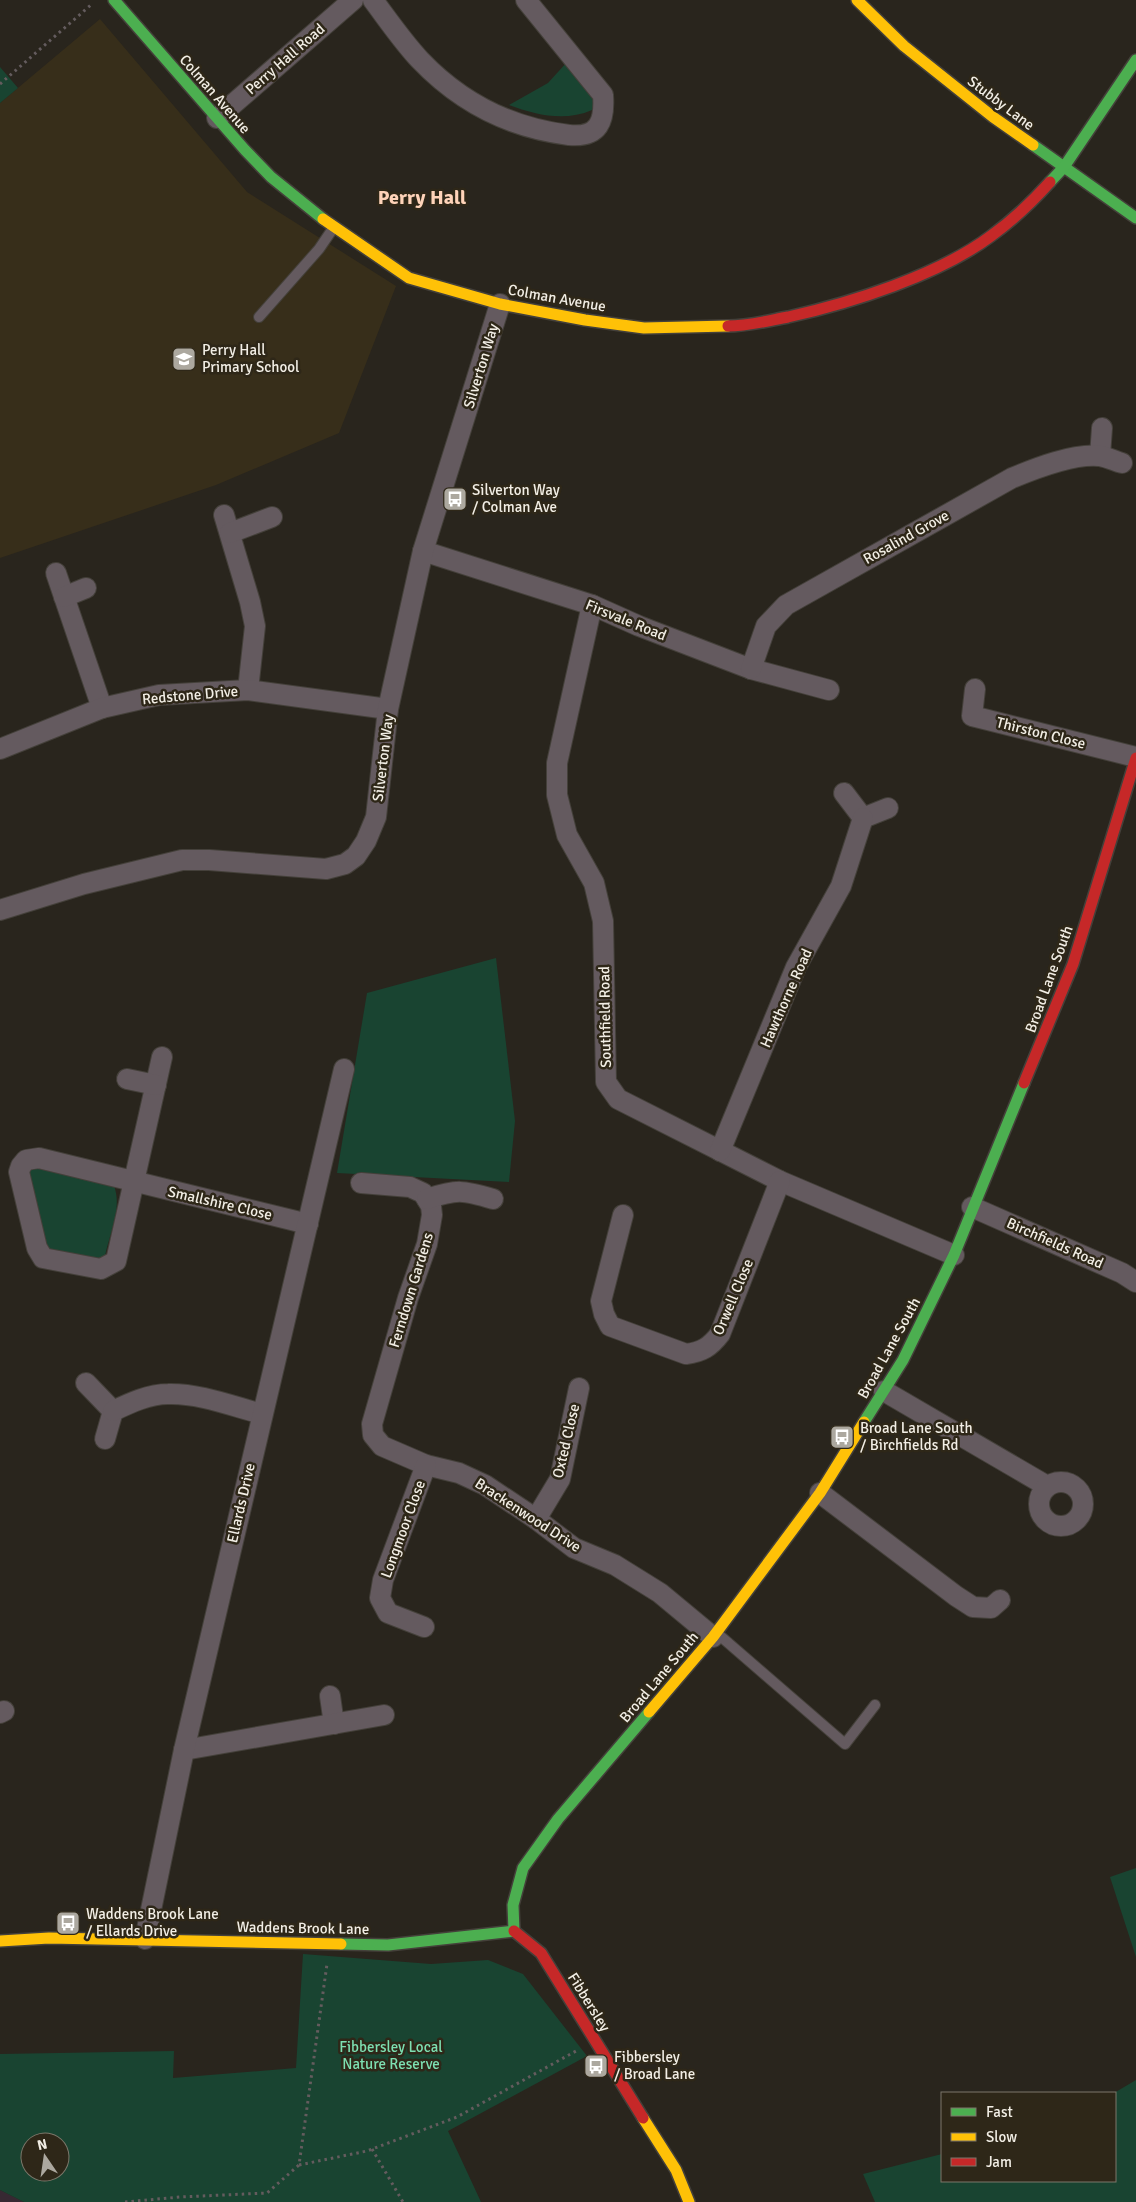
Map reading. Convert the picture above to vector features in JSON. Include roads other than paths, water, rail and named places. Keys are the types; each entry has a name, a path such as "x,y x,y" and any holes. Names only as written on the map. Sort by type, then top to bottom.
{"street":[{"name":"Colman Avenue","path":"114,0 216,118 271,177 334,226 409,278 500,304 585,320 644,328 745,326 820,310 882,290 945,263 990,237 1029,205 1064,167 1134,65"},
{"name":"Perry Hall Road","path":"216,118 353,0"},
{"path":"373,0 420,60 455,91 480,109 513,123 543,132 583,136 598,128 605,112 603,95 526,0"},
{"name":"Stubby Lane","path":"858,0 919,58 994,118 1136,218"},
{"name":"Silverton Way","path":"0,910 84,884 182,860 209,860 326,869 345,864 356,856 366,841 376,817 388,709 423,551 500,304"},
{"path":"1100,456 1102,428"},
{"name":"Rosalind Grove","path":"751,669 766,626 786,605 1012,478 1036,468 1075,458 1100,456 1122,463"},
{"path":"248,690 255,626 250,602 227,524 272,517"},
{"name":"Firsvale Road","path":"423,551 592,605 639,626 751,669 829,690"},
{"path":"56,573 102,708"},
{"path":"64,597 86,588"},
{"name":"Southfield Road","path":"592,605 557,763 557,795 567,836 594,883 603,921 606,1082 618,1099 780,1181 954,1255"},
{"name":"Thirston Close","path":"976,689 972,716 1136,758"},
{"name":"Redstone Drive","path":"0,749 102,708 159,695 248,690 388,709"},
{"name":"Broad Lane South","path":"514,1931 513,1905 523,1868 558,1819 714,1634 820,1493 884,1391 920,1326 954,1255 972,1207 1074,964 1136,758"},
{"path":"844,793 863,818 888,808"},
{"name":"Hawthorne Road","path":"720,1151 796,967 841,886 863,818"},
{"name":"Smallshire Close","path":"162,1057 133,1182 116,1261 101,1269 43,1258 37,1248 20,1172 21,1166 26,1160 39,1158 133,1182 308,1224"},
{"name":"Ellards Drive","path":"145,1939 184,1750 344,1069"},
{"path":"128,1079 156,1085"},
{"name":"Orwell Close","path":"623,1215 601,1301 604,1314 610,1326 686,1354 699,1352 710,1346 720,1334 780,1181"},
{"path":"361,1183 410,1187 423,1193 427,1199 448,1192 463,1190 493,1199"},
{"name":"Ferndown Gardens","path":"382,1446 373,1435 372,1424 408,1298 427,1244 432,1215 431,1206 427,1199"},
{"name":"Birchfields Road","path":"972,1207 1122,1273 1136,1282"},
{"path":"86,1383 113,1411"},
{"name":"Oxted Close","path":"536,1519 560,1479 579,1388"},
{"path":"884,1391 1047,1486"},
{"path":"113,1411 144,1398 166,1394 190,1395 262,1414"},
{"path":"105,1439 113,1411"},
{"name":"Brackenwood Drive","path":"382,1446 426,1465 459,1473 486,1485 574,1548 616,1565 660,1593 714,1634"},
{"name":"Longmoor Close","path":"424,1627 388,1613 380,1598 383,1580 426,1465"},
{"path":"820,1493 973,1607 991,1608 1000,1600"},
{"path":"330,1696 334,1724"},
{"path":"184,1750 384,1715"},
{"name":"Waddens Brook Lane","path":"0,1941 49,1938 388,1945 514,1931"},
{"name":"Fibbersley","path":"514,1931 541,1953 676,2170 689,2202"}],"lane":[{"path":"259,317 314,256 334,226"},
{"path":"714,1634 845,1744 875,1706"}],"place":[{"name":"Perry Hall Primary School","path":"184,359"},
{"name":"Silverton Way / Colman Ave","path":"455,499"},
{"name":"Broad Lane South / Birchfields Rd","path":"842,1437"},
{"name":"Waddens Brook Lane / Ellards Drive","path":"68,1923"},
{"name":"Fibbersley / Broad Lane","path":"596,2066"}],"district":[{"name":"Perry Hall","path":"422,197"}],"park label":[{"name":"Fibbersley Local Nature Reserve","path":"391,2056"}]}
